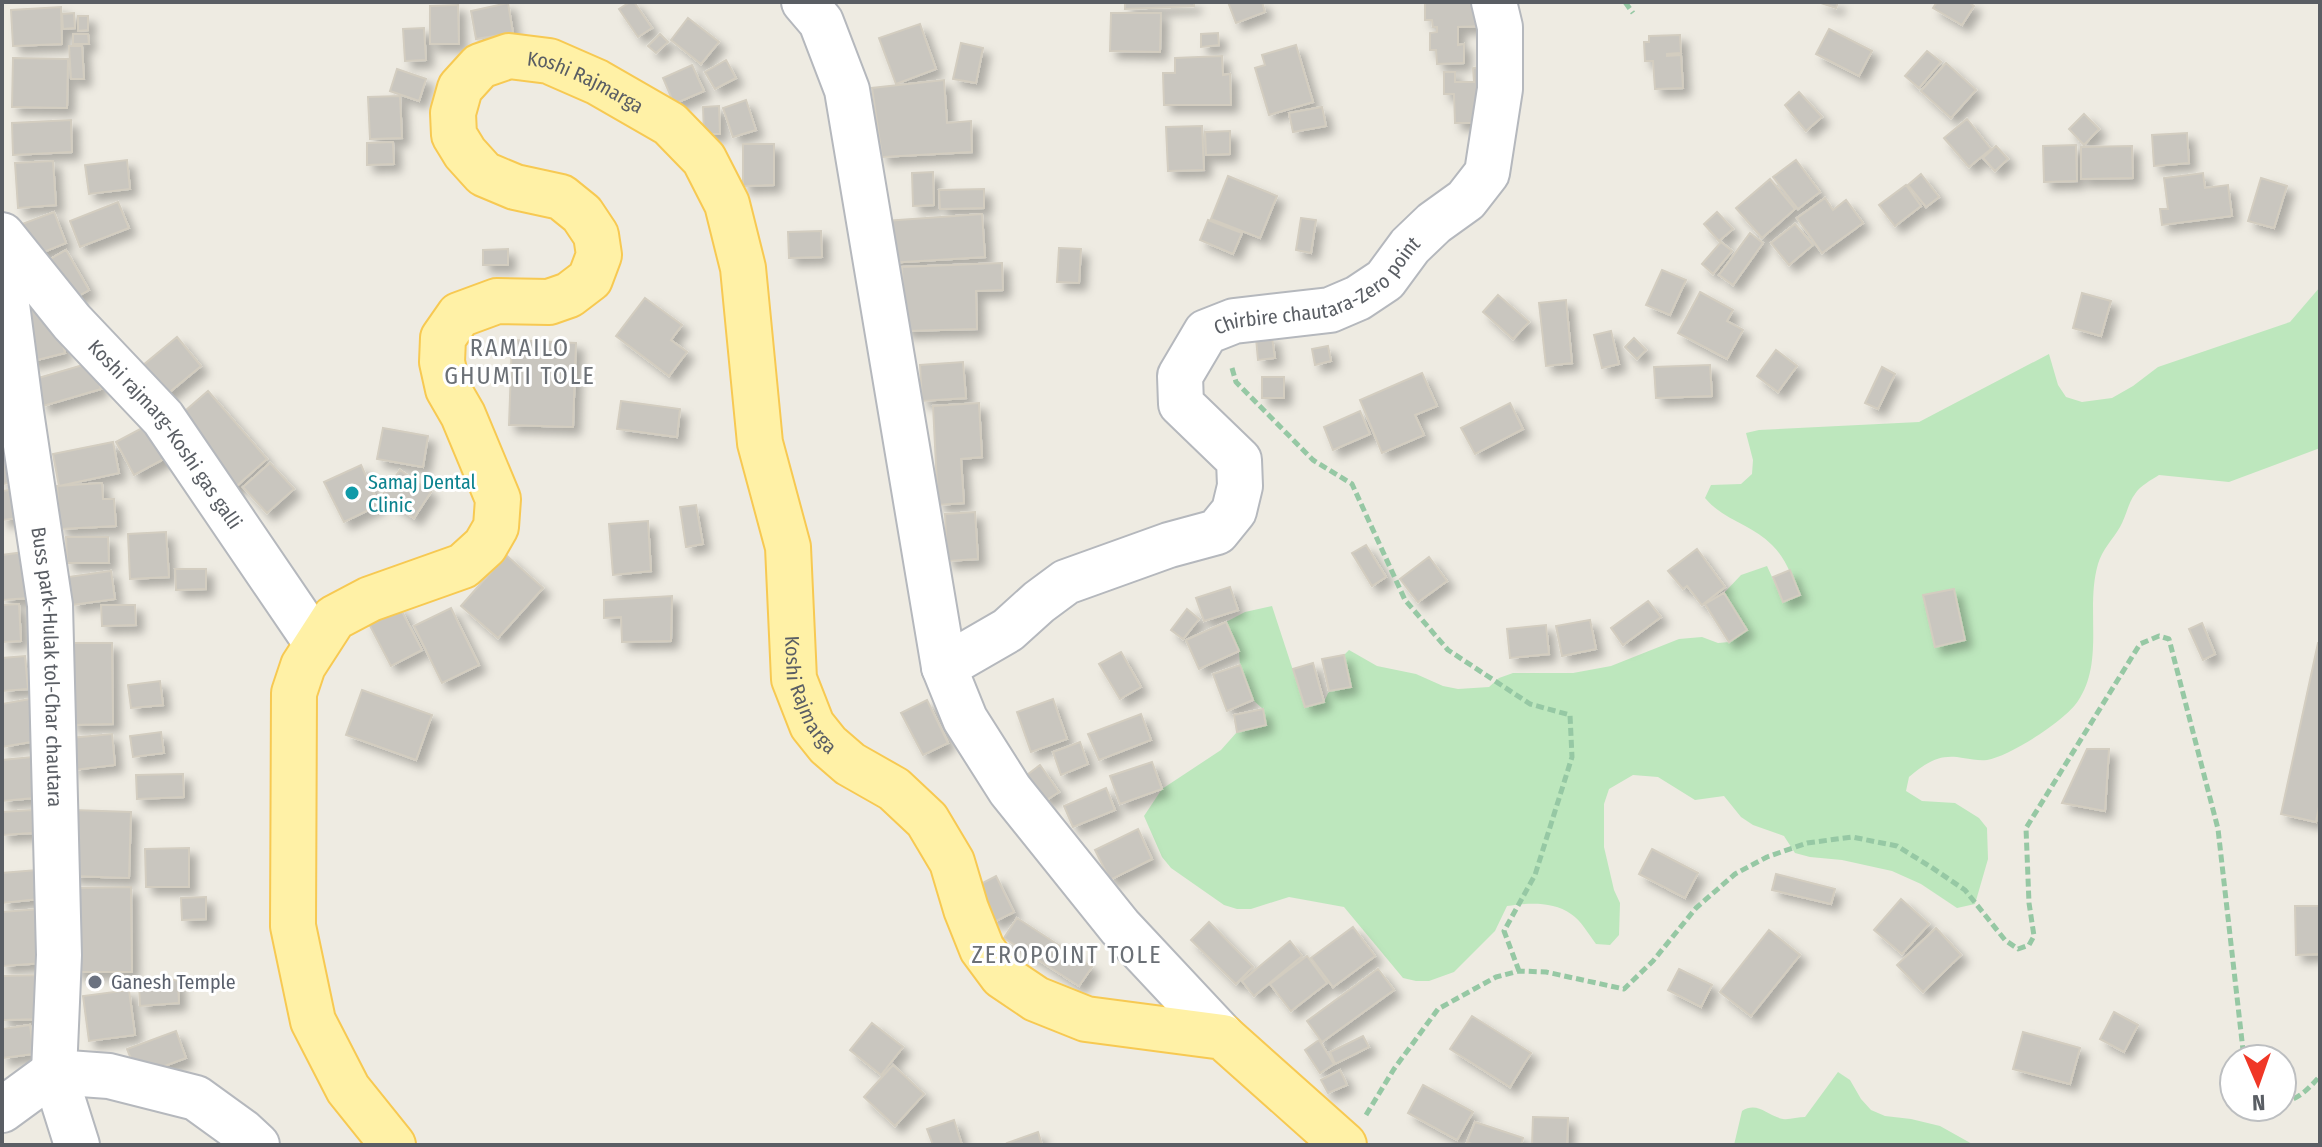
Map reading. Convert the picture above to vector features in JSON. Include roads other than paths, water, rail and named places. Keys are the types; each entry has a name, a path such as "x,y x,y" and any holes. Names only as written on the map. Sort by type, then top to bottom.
{"main road":[{"name":"Koshi Rajmarga","path":"393,1145 348,1089 313,1021 293,926 294,693 303,666 334,618 370,599 463,566 485,546 496,527 498,499 463,415 448,389 442,362 443,338 459,315 497,301 549,302 569,295 590,279 599,255 596,235 582,214 561,197 515,187 484,174 454,135 453,113 460,88 480,66 509,56 549,61 597,82 670,124 704,159 727,204 743,268 760,443 788,547 794,679 812,725 828,745 850,764 894,789 927,820 952,862 982,949 1002,976 1036,999 1086,1019 1223,1037"},
{"path":"1223,1037 1353,1132"}],"street":[{"path":"804,2 821,22 847,90 944,667 965,719 1010,790 1120,927 1223,1037"},
{"name":"Chirbire chautara-Zero point","path":"944,667 1008,630 1066,582 1169,545 1217,532 1234,511 1240,486 1239,460 1181,404 1180,376 1206,332 1234,321 1330,310 1358,298 1385,280 1410,246 1434,223 1466,200 1487,173 1500,89 1500,27 1494,2"},
{"name":"Koshi rajmarg-Koshi gas galli","path":"2,235 72,322 163,418 316,643"},
{"name":"Buss park-Hulak tol-Char chautara","path":"2,266 50,605 59,955 54,1072 77,1145"},
{"path":"2,1110 54,1072 109,1076 196,1098 257,1145"}],"place":[{"name":"Samaj Dental Clinic","path":"352,493"},
{"name":"Ganesh Temple","path":"95,982"}],"district":[{"name":"RAMAILO GHUMTI TOLE","path":"520,362"},
{"name":"ZEROPOINT TOLE","path":"1067,955"}]}
